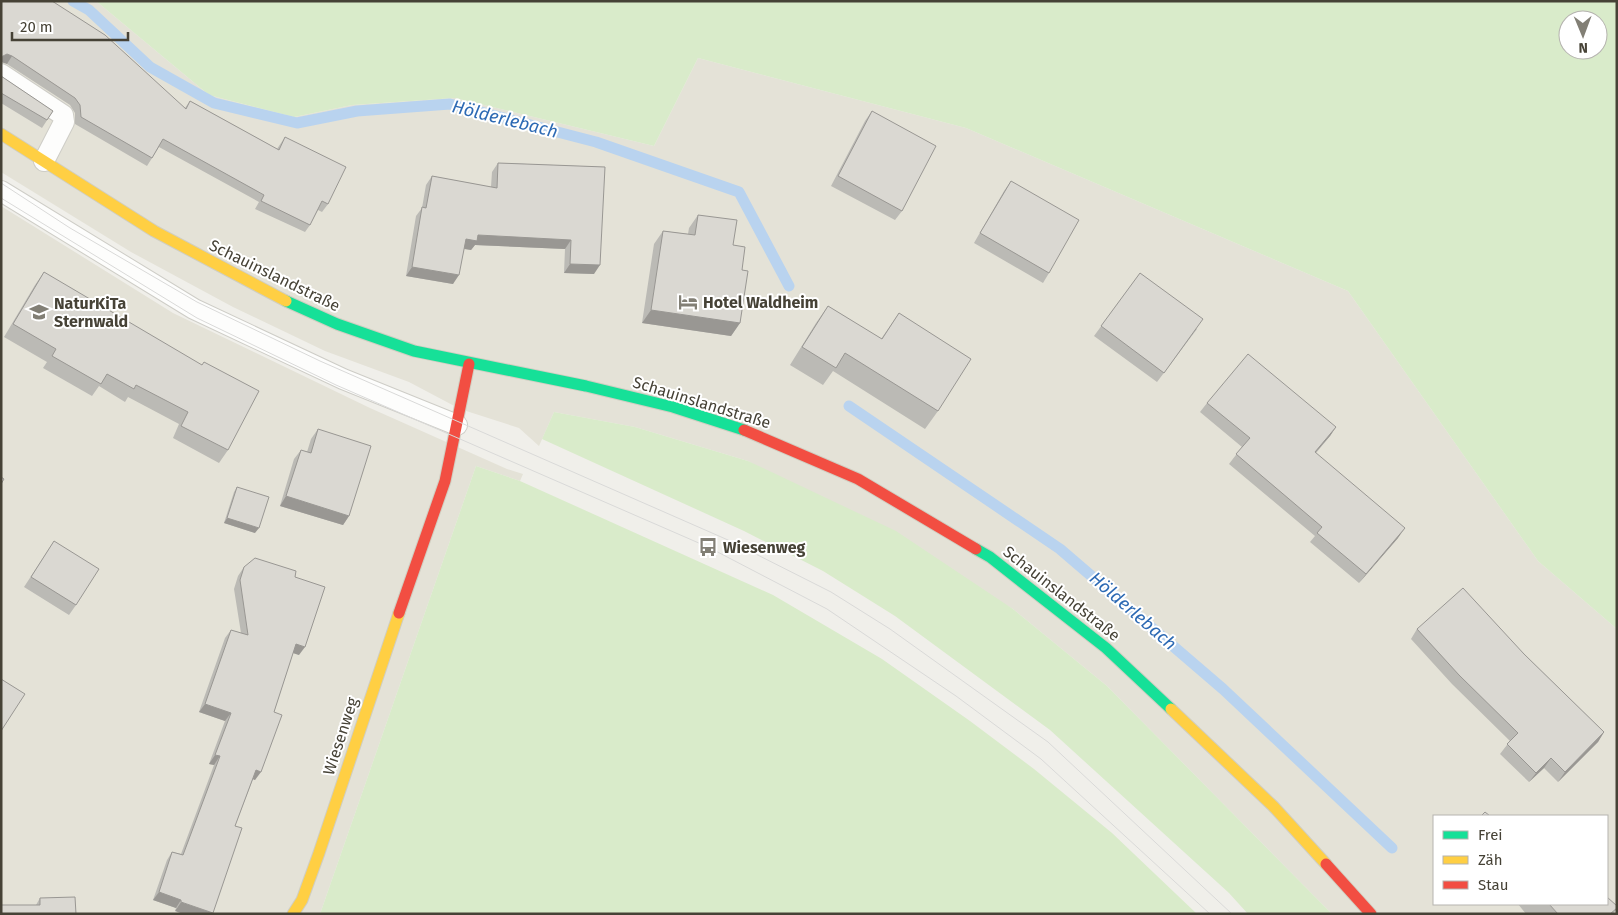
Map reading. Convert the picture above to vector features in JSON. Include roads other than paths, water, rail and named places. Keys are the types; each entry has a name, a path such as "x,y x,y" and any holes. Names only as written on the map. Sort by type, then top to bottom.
{"main road":[{"name":"Schauinslandstraße","path":"1,134 154,230 272,295 337,324 414,352 586,386 673,407 751,432 858,479 990,557 1106,648 1273,806 1371,914"},
{"name":"Wiesenweg","path":"293,914 302,900 319,853 380,668 446,481 468,364"}],"lane":[{"path":"1,74 63,115 64,122 44,161"},
{"path":"1,191 194,309 344,379 457,425"}],"waterway":[{"name":"Hölderlebach","path":"73,1 89,10 150,67 214,103 297,123 357,111 450,104 596,142 739,192 789,286"},
{"name":"Hölderlebach","path":"849,406 1060,549 1223,689 1392,848"}],"tram line":[{"path":"1,183 70,228 197,302 320,361 728,540 831,592 890,629 1048,742 1232,914"},
{"path":"1,198 197,318 336,385 708,547 827,609 956,696 1041,759 1210,914"}],"place":[{"name":"Hotel Waldheim","path":"688,302"},
{"name":"NaturKiTa Sternwald","path":"39,312"},
{"name":"Wiesenweg","path":"708,547"}]}
